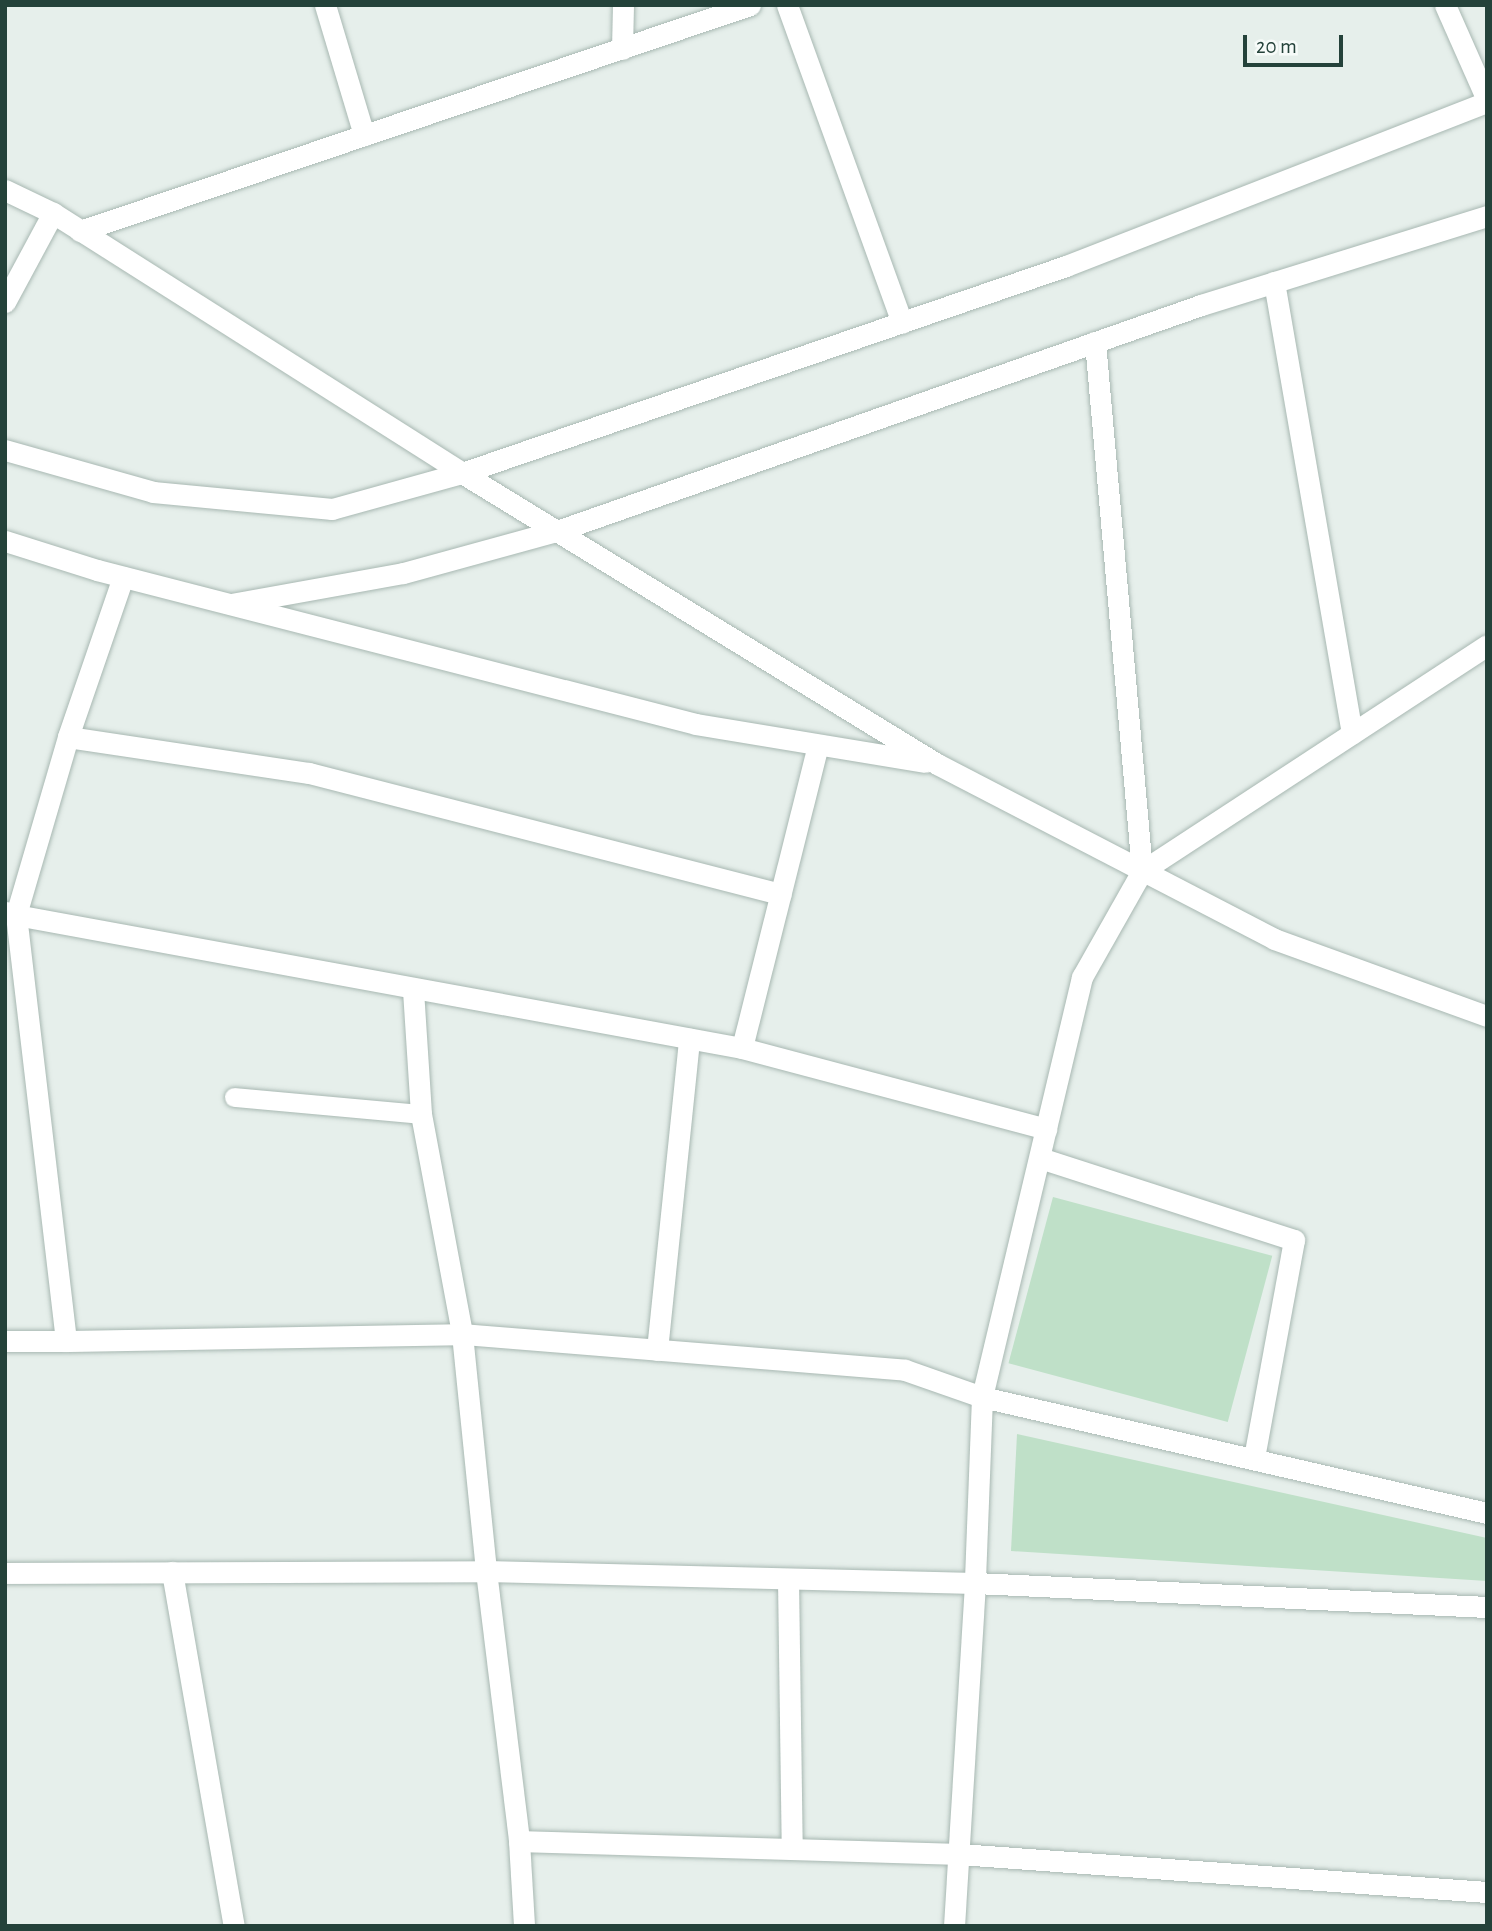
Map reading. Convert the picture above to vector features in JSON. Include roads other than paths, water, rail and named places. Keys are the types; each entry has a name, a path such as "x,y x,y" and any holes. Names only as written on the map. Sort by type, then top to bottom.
{"street":[{"path":"325,5 364,135"},
{"path":"622,49 623,5"},
{"path":"80,231 750,5"},
{"path":"787,5 902,323"},
{"path":"5,450 153,492 332,509 462,473 1066,267 1487,101 1445,5"},
{"path":"5,190 53,213 462,473 560,530 937,765 1275,939 1487,1016"},
{"path":"5,302 53,213"},
{"path":"231,604 403,573 560,530 1095,342 1274,282 1487,216"},
{"path":"1274,282 1352,733"},
{"path":"1095,342 1142,871"},
{"path":"5,541 123,577 696,724 937,765"},
{"path":"66,1341 10,914 123,577"},
{"path":"954,1926 975,1583 982,1397 1082,977 1142,871 1487,645"},
{"path":"68,737 309,773 781,894"},
{"path":"742,1048 818,744"},
{"path":"10,914 413,990 742,1048 1046,1129"},
{"path":"413,990 422,1114 462,1334 486,1571 519,1841 524,1926"},
{"path":"657,1350 689,1039"},
{"path":"1040,1158 1294,1241 1254,1458"},
{"path":"5,1341 462,1334 905,1370 982,1397 1487,1513"},
{"path":"5,1573 486,1571 975,1583 1487,1607"},
{"path":"172,1572 234,1926"},
{"path":"788,1578 792,1849"},
{"path":"519,1841 959,1854 1487,1892"}],"lane":[{"path":"234,1097 422,1114"}]}
